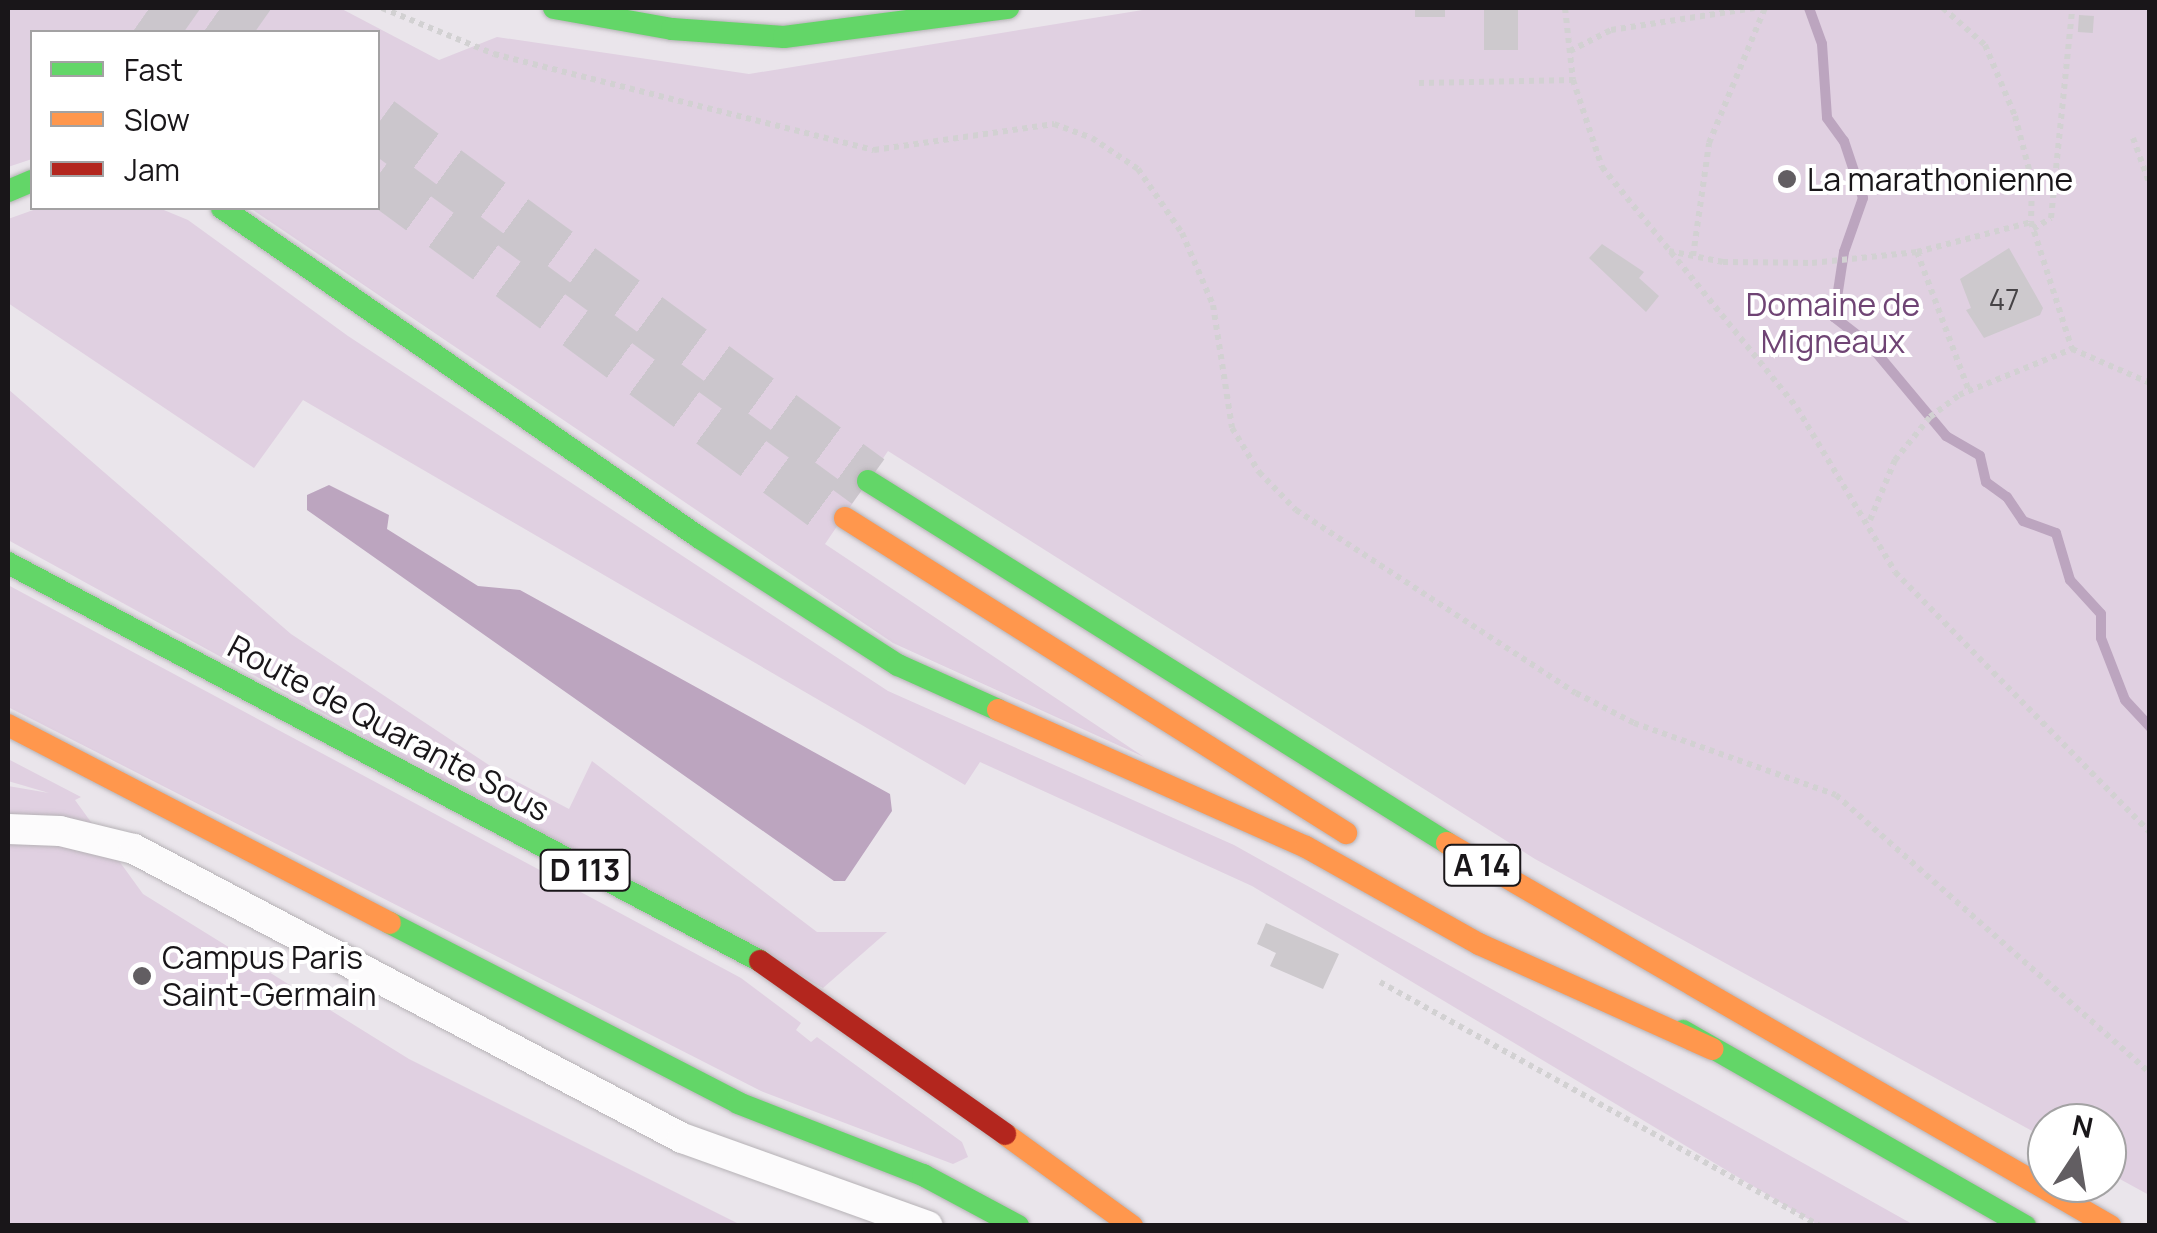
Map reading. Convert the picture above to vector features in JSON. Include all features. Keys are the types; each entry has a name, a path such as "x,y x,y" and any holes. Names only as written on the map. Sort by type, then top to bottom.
{"main road":[{"path":"554,8 689,31 784,38 1008,8"},
{"path":"225,210 700,538 898,665 1306,847 1480,944 1713,1049"},
{"name":"A 14","path":"868,481 1490,870 2110,1226"},
{"path":"844,518 1362,843"},
{"name":"Route de Quarante Sous","path":"8,563 792,978 1132,1226"},
{"path":"8,725 738,1102 923,1176 1018,1226"},
{"name":"A 14","path":"1493,922 2025,1226"}],"street":[{"path":"8,830 60,832 134,850 682,1138 928,1226"}],"path":[{"path":"382,8 494,54 874,150 1054,124 1092,138 1138,169 1182,234 1213,305 1232,428 1259,472 1296,510 1576,693 1634,723 1836,795 2150,1073"},
{"path":"1565,8 1573,80 1602,167 1798,408 1869,521 1895,572 2150,832"},
{"path":"1570,51 1611,30 1754,8"},
{"path":"1693,256 1709,143 1765,8"},
{"path":"1943,8 1986,45 2015,116 2032,182 2032,225 2072,349"},
{"path":"1666,250 1722,262 1848,260 1917,252 2051,218 2072,10"},
{"path":"1418,83 1573,80"},
{"path":"2133,138 2150,185"},
{"path":"1917,252 1969,391"},
{"path":"1869,521 1895,460 1932,415 1969,391 2072,349 2150,383"},
{"path":"1380,982 1820,1226"}],"green space":[{"name":"Domaine de Migneaux","path":"8,8 340,8 439,60 497,37 749,74 1155,8 1415,8 1415,17 1445,16 1445,8 1484,8 1485,49 1518,49 1518,8 2149,8 2149,1195 2127,1183 2127,1103 2027,1103 2027,1128 1535,859 888,451 825,544 1144,757 893,643 253,210 380,210 380,30 30,30 30,160 8,167"},
{"path":"33,210 164,210 188,220 348,336 888,691 1234,845 1914,1225 1818,1225 1252,886 980,762 965,785 303,400 254,468 8,303 8,219"},
{"path":"8,389 291,634 504,775 569,809 592,761 817,932 887,932 823,988 8,540"},
{"path":"8,585 741,978 801,1023 796,1030 811,1042 817,1037 962,1142 968,1157 953,1164 761,1091 8,707"},
{"name":"Campus Paris Saint-Germain","path":"8,759 81,797 75,800 143,894 409,1059 741,1225 8,1225 8,786 49,793 8,781"}],"shaded area":[{"path":"329,485 389,515 387,529 478,586 520,590 890,794 892,811 845,881 834,881 307,510 307,495"}],"building":[{"path":"1415,8 1445,8 1445,17 1415,17"},
{"path":"1484,8 1518,8 1518,50 1484,50"},
{"path":"2079,15 2094,16 2093,33 2078,32"},
{"path":"1602,244 1644,272 1639,278 1659,296 1646,312 1589,258"},
{"path":"2009,248 2043,308 2040,315 1984,338 1966,310 1971,308 1960,279"},
{"path":"1266,923 1339,954 1323,989 1270,966 1276,953 1257,944"}],"waterway":[{"path":"1809,8 1822,44 1827,118 1844,141 1863,198 1844,252 1834,317 1870,345 1946,436 1980,456 1986,482 2007,497 2023,521 2056,533 2070,580 2101,614 2101,638 2125,700 2150,727"}],"tunnel":[{"path":"149,8 180,30"},
{"path":"220,8 251,30"},
{"path":"380,124 868,481"},
{"path":"380,176 845,518"}],"traffic: fast":[{"path":"554,8 672,29 784,37 1008,8"},
{"path":"8,191 30,182"},
{"path":"225,210 700,538 898,665 998,710"},
{"path":"868,481 1447,843"},
{"path":"8,563 760,961"},
{"path":"390,923 738,1103 923,1175 1018,1226"},
{"path":"1683,1031 2025,1226"}],"traffic: slow":[{"path":"845,518 1346,833"},
{"path":"998,710 1306,847 1479,944 1713,1049"},
{"path":"8,725 390,923"},
{"path":"1447,843 2110,1226"},
{"path":"1005,1134 1132,1226"}],"traffic: jam":[{"path":"760,961 1005,1134"}],"place":[{"name":"La marathonienne","path":"1787,179"},
{"name":"Campus Paris Saint-Germain","path":"142,976"}]}
